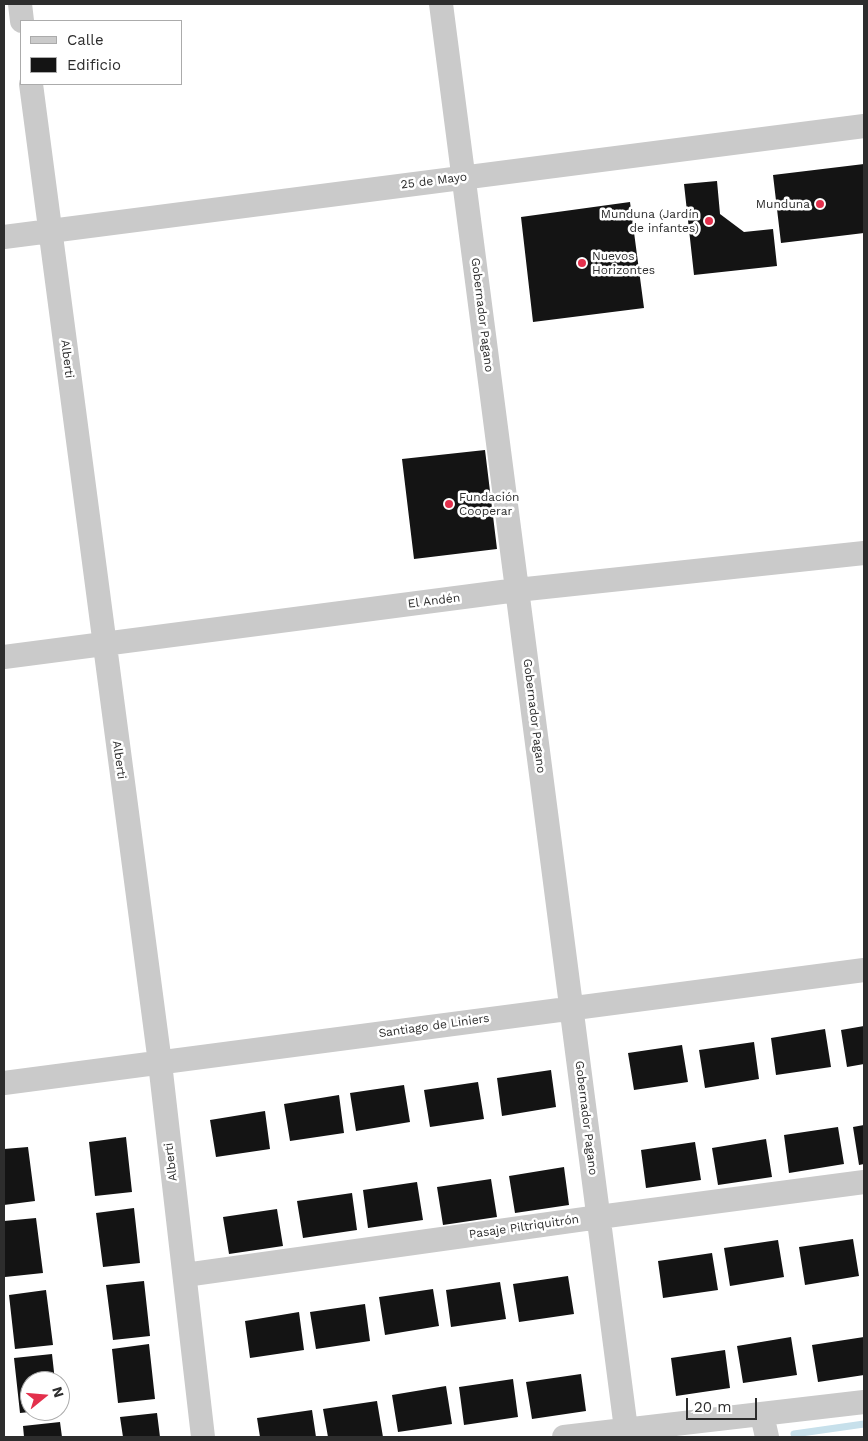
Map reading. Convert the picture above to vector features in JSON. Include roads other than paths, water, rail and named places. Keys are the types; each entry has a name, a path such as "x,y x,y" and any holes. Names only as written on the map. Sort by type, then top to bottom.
{"street":[{"path":"20,4 22,20"},
{"name":"Gobernador Pagano","path":"441,4 626,1429"},
{"name":"Alberti","path":"31,85 103,645 160,1063 203,1437"},
{"name":"25 de Mayo","path":"4,237 864,126"},
{"name":"El Andén","path":"4,657 518,590 864,552"},
{"name":"Santiago de Liniers","path":"4,1083 864,970"},
{"name":"Pasaje Piltriquitrón","path":"185,1276 598,1217 864,1182"},
{"path":"564,1437 626,1429 764,1426 864,1402"}],"waterway":[{"path":"794,1434 864,1424"}],"place":[{"name":"Munduna","path":"820,204"},
{"name":"Munduna (Jardín de infantes)","path":"709,221"},
{"name":"Nuevos Horizontes","path":"582,263"},
{"name":"Fundación Cooperar","path":"449,504"}]}
